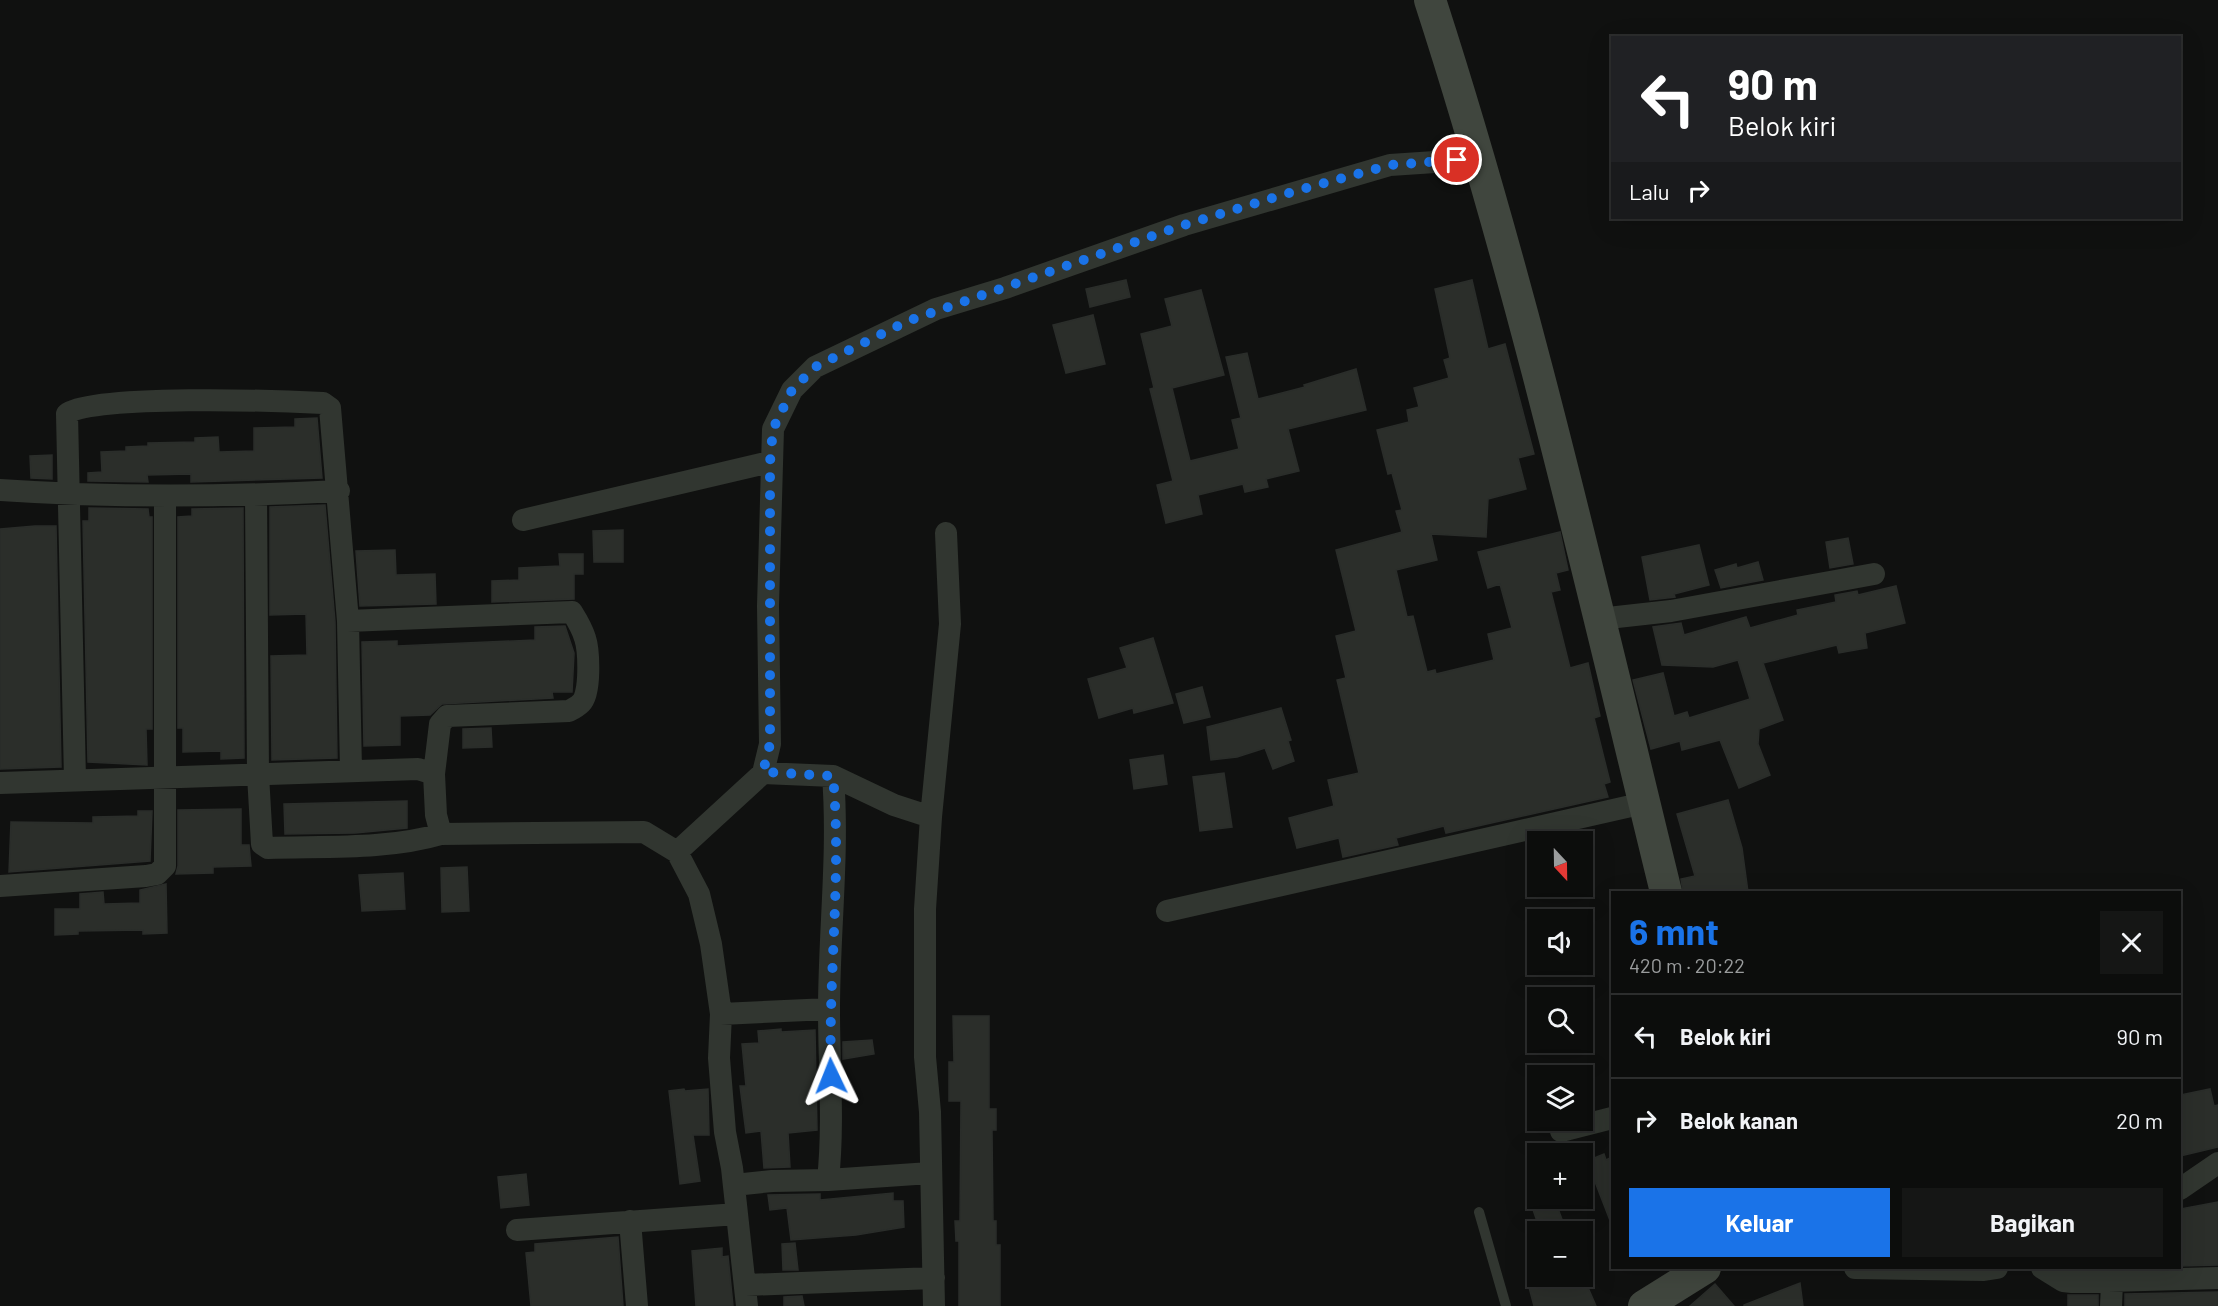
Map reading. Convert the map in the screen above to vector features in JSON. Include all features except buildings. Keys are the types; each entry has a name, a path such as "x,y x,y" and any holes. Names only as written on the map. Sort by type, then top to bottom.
{"street":[{"path":"1430,0 1480,159 1562,465 1666,891"},
{"path":"677,852 763,772 770,744 770,462 773,429 792,390 815,367 908,321 1184,225 1390,165 1480,159"},
{"path":"75,780 67,414 72,410 97,405 230,399 328,405 331,411 348,621 351,770"},
{"path":"523,520 770,462"},
{"path":"0,490 165,498 339,491"},
{"path":"256,495 258,775 262,844 265,847 394,842 441,834 644,832 677,852 699,894 711,944 721,1014 719,1058 725,1132 734,1185 747,1296 934,1278"},
{"path":"0,886 157,874 165,866 165,498"},
{"path":"934,1306 925,1057 925,909 931,817 950,624 946,533"},
{"path":"1599,619 1671,611 1874,573"},
{"path":"348,621 572,612 580,624 586,641 588,670 587,694 583,703 569,711 447,716 440,724 434,774 436,814 441,834"},
{"path":"0,783 351,770 418,769 434,774"},
{"path":"763,772 833,776 894,805 931,817"},
{"path":"828,1180 832,1098 829,1009 836,810 833,776"},
{"path":"1167,911 1644,803"},
{"path":"721,1014 829,1009"},
{"path":"1593,1123 1611,1118"},
{"path":"2181,1188 2218,1163"},
{"path":"734,1185 772,1180 828,1180 930,1173"},
{"path":"517,1230 737,1214"},
{"path":"630,1221 637,1306"},
{"path":"1644,1306 1703,1269"},
{"path":"2044,1269 2063,1281 2112,1283 2218,1278"},
{"path":"2111,1306 2112,1283"}],"lane":[{"path":"1479,1212 1506,1306"}],"route":[{"path":"831,1076 829,1009 836,810 833,776 763,772 770,744 768,606 770,462 773,429 792,390 815,367 936,309 1005,288 1184,225 1299,190 1390,165 1457,160"}]}
